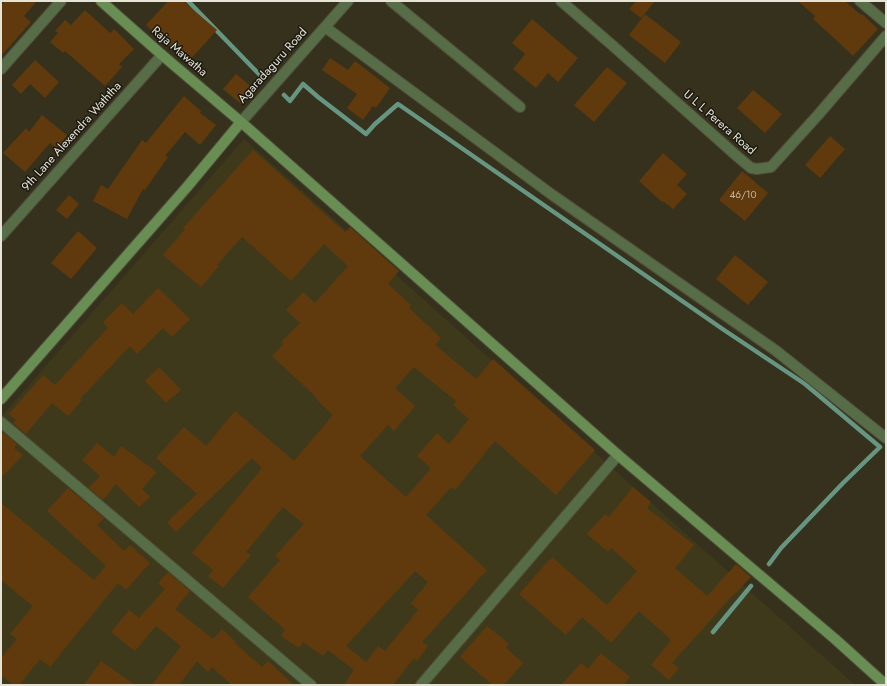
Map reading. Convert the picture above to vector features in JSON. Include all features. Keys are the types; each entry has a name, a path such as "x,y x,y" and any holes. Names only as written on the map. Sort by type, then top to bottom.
{"street":[{"path":"1,68 61,1"},
{"name":"Raja Mawatha","path":"101,1 241,122 618,455 835,639 886,685"},
{"name":"Agaradaguru Road","path":"241,122 348,1"},
{"path":"391,1 520,107"},
{"name":"U L L Perera Road","path":"561,1 738,157 751,168 757,169 771,167 886,36"},
{"path":"860,1 886,23"},
{"path":"325,27 551,194 775,350 886,438"},
{"name":"9th Lane Alexendra Waththa","path":"1,236 162,55"},
{"path":"1,399 187,187 241,122"},
{"path":"1,422 311,685"},
{"path":"421,685 618,455"}],"shaded area":[{"path":"244,139 855,685 1,685 1,417"}],"building":[{"path":"5,1 37,1 24,16 31,22 1,56 1,6"},
{"path":"168,1 183,1 217,30 188,62 146,25"},
{"path":"636,1 655,1 641,18 629,9"},
{"path":"798,1 845,1 878,29 853,56 813,19 815,16"},
{"path":"85,10 110,33 114,29 134,49 119,64 122,67 105,86 65,51 63,53 50,42 58,33 55,31 65,20 71,25"},
{"path":"645,14 681,42 665,63 629,35"},
{"path":"532,19 578,58 558,82 548,73 536,88 513,69 525,54 512,43"},
{"path":"330,58 348,70 355,61 390,88 376,108 373,106 363,120 347,108 357,94 322,70"},
{"path":"35,60 59,82 45,98 30,84 21,94 12,85"},
{"path":"607,67 627,83 594,122 574,105"},
{"path":"236,74 254,89 241,104 223,89"},
{"path":"753,90 782,114 765,133 737,108"},
{"path":"184,96 201,111 200,113 216,125 200,145 185,132 165,156 168,157 145,190 143,189 127,219 93,201 101,185 108,189 142,140 146,143"},
{"path":"42,115 68,136 57,149 50,143 25,172 3,153 26,128 29,132"},
{"path":"830,136 845,149 820,178 805,165"},
{"path":"253,150 345,232 350,227 399,271 388,284 411,305 409,308 441,338 435,345 476,379 493,359 595,450 556,495 495,441 455,490 451,487 426,515 487,570 422,642 428,646 417,661 414,658 393,685 344,685 354,670 328,650 323,656 303,642 299,648 281,636 285,630 248,597 280,560 275,556 304,524 283,507 246,552 251,555 223,588 208,576 213,570 192,553 262,468 252,458 176,532 167,522 197,494 156,458 184,427 206,446 235,411 294,461 333,415 272,356 283,344 281,342 300,323 286,310 303,292 315,303 348,266 324,244 291,281 242,237 217,265 219,266 201,287 163,255 185,229 183,228","holes":["414,367 456,401 453,405 469,419 449,444 437,433 417,456 430,467 430,470 406,497 360,456 388,425 394,431 415,406 395,388","415,571 428,582 411,603 418,610 385,651 378,646 366,662 346,646"]},
{"path":"663,153 687,174 677,185 687,194 673,209 663,201 662,202 639,181"},
{"path":"742,171 768,193 745,221 719,200"},
{"path":"69,195 79,204 67,219 56,210"},
{"path":"78,231 97,248 71,279 51,263"},
{"path":"735,255 768,282 748,305 716,279"},
{"path":"158,288 190,319 172,337 163,328 137,354 130,346 80,399 82,400 68,416 52,403 26,434 13,423 16,420 9,414 43,375 55,385 108,328 103,322 122,303 133,314"},
{"path":"159,367 181,390 166,403 145,381"},
{"path":"4,433 17,444 14,448 23,455 1,478 1,435"},
{"path":"97,443 114,457 121,446 157,472 142,489 150,497 139,507 116,484 103,500 89,488 100,476 82,460"},
{"path":"633,487 651,502 647,508 694,545 675,568 707,596 736,564 751,577 672,663 679,668 669,680 651,665 671,640 639,611 611,643 582,617 566,635 519,594 552,557 607,605 637,571 611,548 608,552 587,534 605,514 609,517"},
{"path":"68,488 104,518 97,525 124,551 130,545 150,563 126,590 118,583 50,667 40,659 19,685 13,685 1,675 1,658 17,639 10,634 33,606 1,580 1,503 94,580 106,566 47,511"},
{"path":"168,572 190,591 175,609 213,639 222,629 262,667 268,661 294,685 232,685 212,667 208,672 197,661 179,685 152,685 181,646 156,626 135,651 111,632 129,610 139,618 165,589 158,583"},
{"path":"487,626 509,644 506,648 523,663 504,685 492,685 460,657"},
{"path":"601,653 630,677 624,685 561,685 581,663 588,669"},
{"path":"101,661 135,685 84,685"}],"waterway":[{"path":"188,1 262,77"},
{"path":"284,95 290,101 303,84 366,134 398,104 724,330 805,384 880,447 843,483 781,548 769,564"},
{"path":"713,632 751,586"}]}
